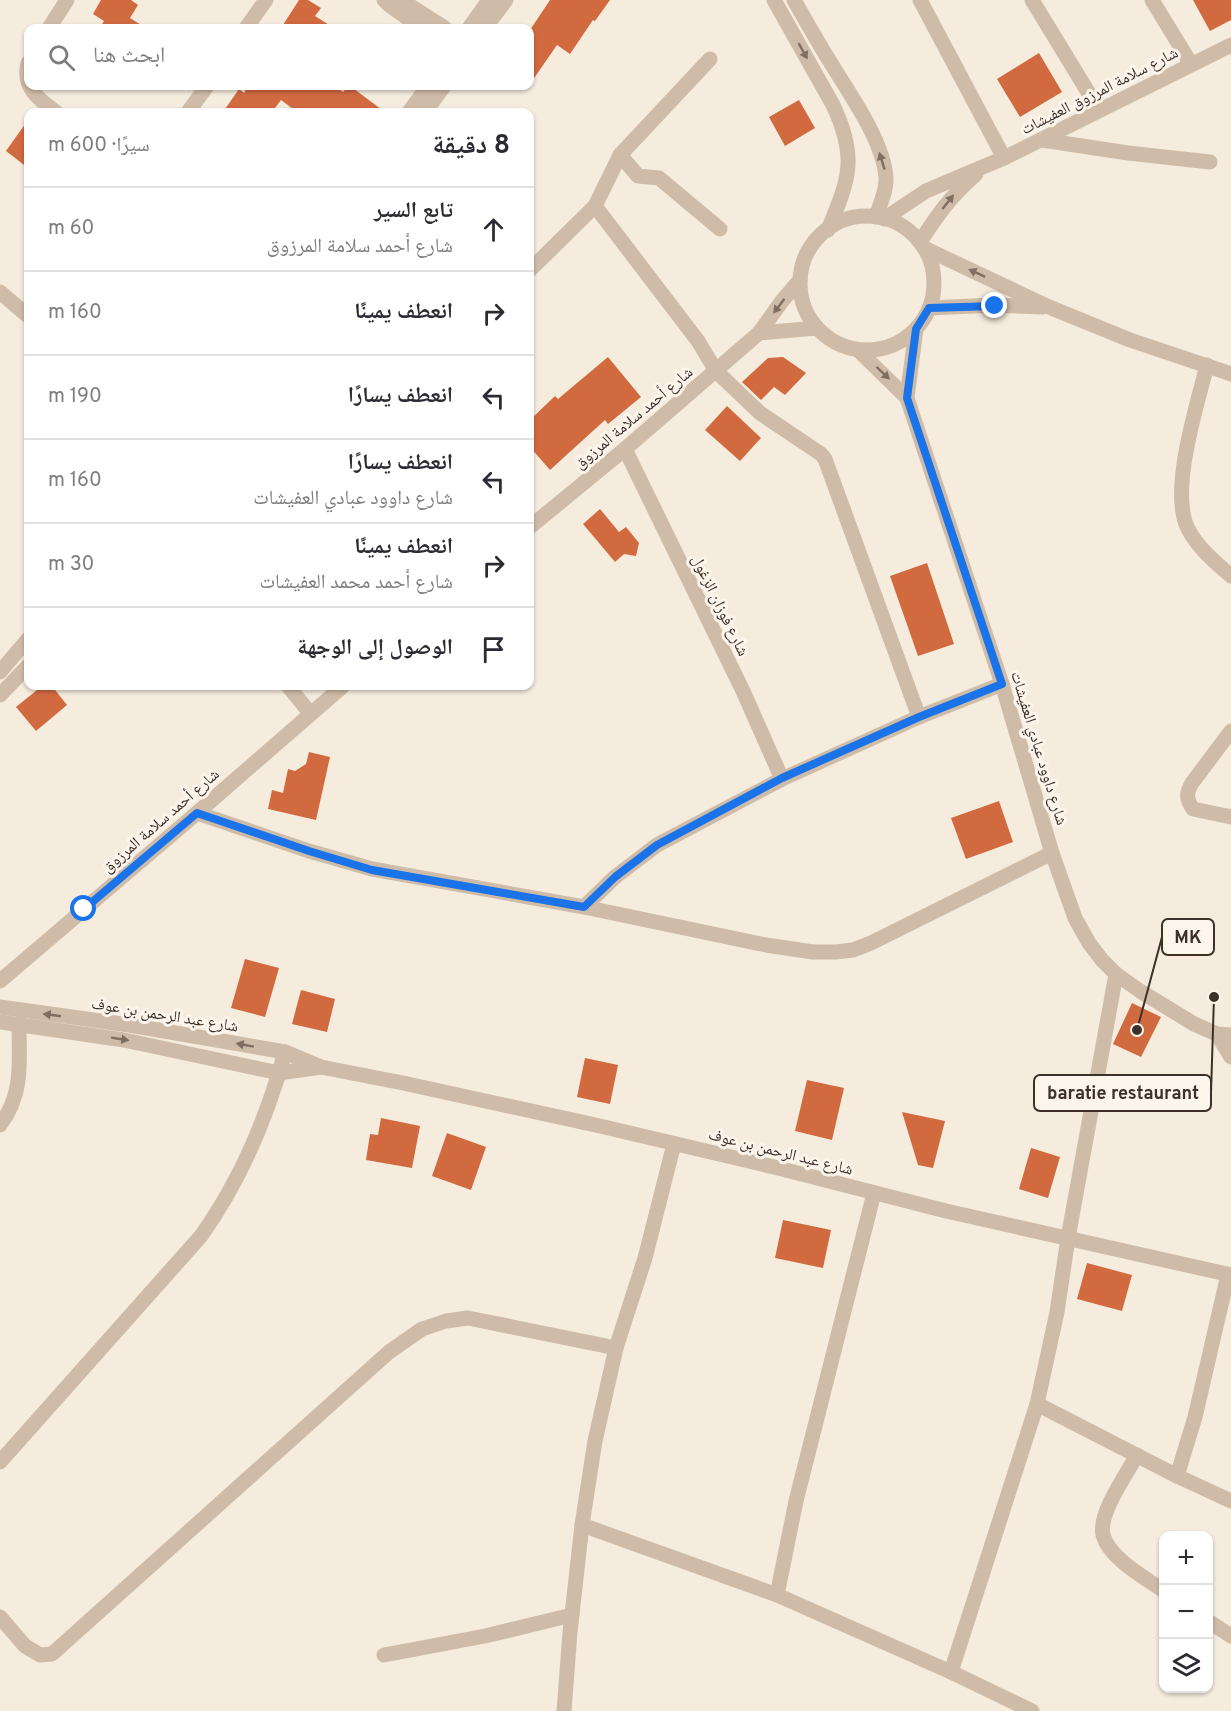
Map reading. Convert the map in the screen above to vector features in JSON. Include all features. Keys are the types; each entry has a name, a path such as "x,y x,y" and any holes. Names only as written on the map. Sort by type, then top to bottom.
{"street":[{"path":"52,24 68,0"},
{"path":"249,24 266,0"},
{"path":"384,0 415,24"},
{"path":"401,0 439,24"},
{"path":"471,24 489,0"},
{"path":"488,24 506,0"},
{"path":"774,0 833,105 848,145 844,189 828,230"},
{"path":"794,0 865,120 876,143 885,167 886,180 880,218"},
{"path":"920,0 1004,158"},
{"path":"1032,0 1099,110"},
{"path":"1152,0 1191,64"},
{"name":"شارع سلامة المرزوق العفيشات","path":"880,218 926,191 983,168 1042,140 1231,45"},
{"path":"534,266 595,206 620,155 710,59"},
{"path":"30,90 34,96 50,108"},
{"path":"191,108 204,90"},
{"path":"412,108 425,90"},
{"path":"428,108 441,90"},
{"path":"1042,140 1210,162"},
{"path":"620,155 638,176 659,178 720,229"},
{"name":"شارع سلامة المرزوق العفيشات","path":"922,245 942,208 983,168"},
{"path":"595,206 698,341 716,370 760,413 825,459 919,717"},
{"path":"880,218 898,224 910,232 922,245 929,259 933,278 932,296 929,308 916,329 906,338 881,349 858,350 840,345 818,328 806,311 800,280 808,252 817,239 828,230 838,223 851,219 880,218"},
{"path":"922,245 1049,308 1130,340 1231,374"},
{"name":"شارع أحمد سلامة المرزوق","path":"534,524 625,449 759,333 800,280"},
{"path":"0,292 24,313"},
{"path":"929,308 995,306 1049,308"},
{"path":"759,333 818,328"},
{"name":"شارع داوود عبادي العفيشات","path":"916,329 907,398 1002,684 1052,853 1076,918 1089,943 1116,974 1194,1024 1224,1034"},
{"name":"شارع داوود عبادي العفيشات","path":"858,350 907,398"},
{"path":"1207,365 1183,469 1181,505 1187,527 1198,546 1231,576"},
{"name":"شارع فوزان الزغول","path":"625,449 743,691 782,778"},
{"path":"0,672 24,644"},
{"path":"0,695 24,670"},
{"path":"584,907 615,877 657,845 782,778 919,717 1002,684"},
{"path":"291,690 310,713"},
{"name":"شارع أحمد سلامة المرزوق","path":"0,981 338,690"},
{"path":"1231,731 1192,783 1187,791 1187,801 1193,809 1231,817"},
{"path":"197,813 372,870 584,907 766,945 813,952 853,950 871,943 1052,853"},
{"path":"951,1672 1037,1404 1057,1312 1068,1238 1116,974"},
{"name":"شارع عبد الرحمن بن عوف","path":"0,1007 129,1025 285,1052 321,1067 600,1126 874,1193 1230,1275"},
{"name":"شارع عبد الرحمن بن عوف","path":"0,1022 124,1040 279,1073 321,1067"},
{"path":"0,1125 12,1104 19,1084 19,1024"},
{"path":"1224,1034 1231,1057"},
{"path":"0,1461 201,1236 220,1209 252,1147 265,1116 285,1052"},
{"path":"564,1711 582,1525 595,1441 616,1348 645,1258 674,1144"},
{"path":"777,1595 796,1501 874,1193"},
{"path":"1178,1476 1230,1275"},
{"path":"0,1617 25,1646 40,1655 51,1654 388,1352 422,1329 446,1321 468,1318 616,1348"},
{"path":"1037,1404 1231,1501"},
{"path":"1137,1455 1105,1515 1104,1536 1119,1559 1159,1587"},
{"path":"582,1525 777,1595 951,1672 1032,1711"},
{"path":"384,1655 485,1636 572,1615"},
{"path":"1213,1624 1231,1636"}],"building":[{"path":"101,0 131,0 138,5 130,18 140,24 102,24 104,21 93,14"},
{"path":"299,0 308,0 321,8 315,16 328,24 284,24"},
{"path":"550,0 610,0 570,54 557,45 534,78 534,24"},
{"path":"1193,0 1231,0 1231,20 1210,31"},
{"path":"1039,53 1062,92 1020,117 997,79"},
{"path":"238,90 244,93 246,90 340,90 343,92 355,90 380,108 292,108 281,100 275,108 226,108"},
{"path":"799,100 815,128 785,146 769,117"},
{"path":"24,126 24,165 6,151"},
{"path":"608,357 641,397 608,424 605,420 550,470 534,452 534,416 555,396 558,399"},
{"path":"783,357 806,373 785,395 774,387 761,400 742,382 768,358"},
{"path":"727,406 761,438 740,461 705,430"},
{"path":"600,509 619,532 626,527 639,543 636,556 624,554 615,562 583,524"},
{"path":"927,563 954,644 918,656 890,576"},
{"path":"37,690 55,690 67,705 36,731 16,707"},
{"path":"309,752 330,757 316,820 268,809 272,790 283,793 288,769 295,771 306,764"},
{"path":"999,801 1013,842 966,859 951,818"},
{"path":"245,959 279,968 265,1017 231,1008"},
{"path":"301,990 335,999 327,1032 292,1024"},
{"path":"1132,1003 1161,1017 1141,1057 1113,1044"},
{"path":"585,1058 618,1065 610,1104 577,1097"},
{"path":"807,1080 844,1088 832,1140 795,1131"},
{"path":"902,1112 945,1121 933,1168 918,1165"},
{"path":"381,1118 420,1126 412,1168 366,1160 370,1134 378,1135"},
{"path":"447,1133 486,1147 471,1190 432,1176"},
{"path":"1031,1148 1060,1157 1048,1198 1019,1189"},
{"path":"783,1220 831,1230 823,1268 775,1258"},
{"path":"1087,1263 1132,1275 1122,1311 1077,1299"}],"place":[{"name":"baratie restaurant","path":"1214,997"},
{"name":"MK","path":"1137,1030"}],"route":[{"path":"84,909 197,813 372,870 584,907 615,877 657,845 782,778 919,717 1002,684 907,398 916,329 929,308 995,306"}]}
